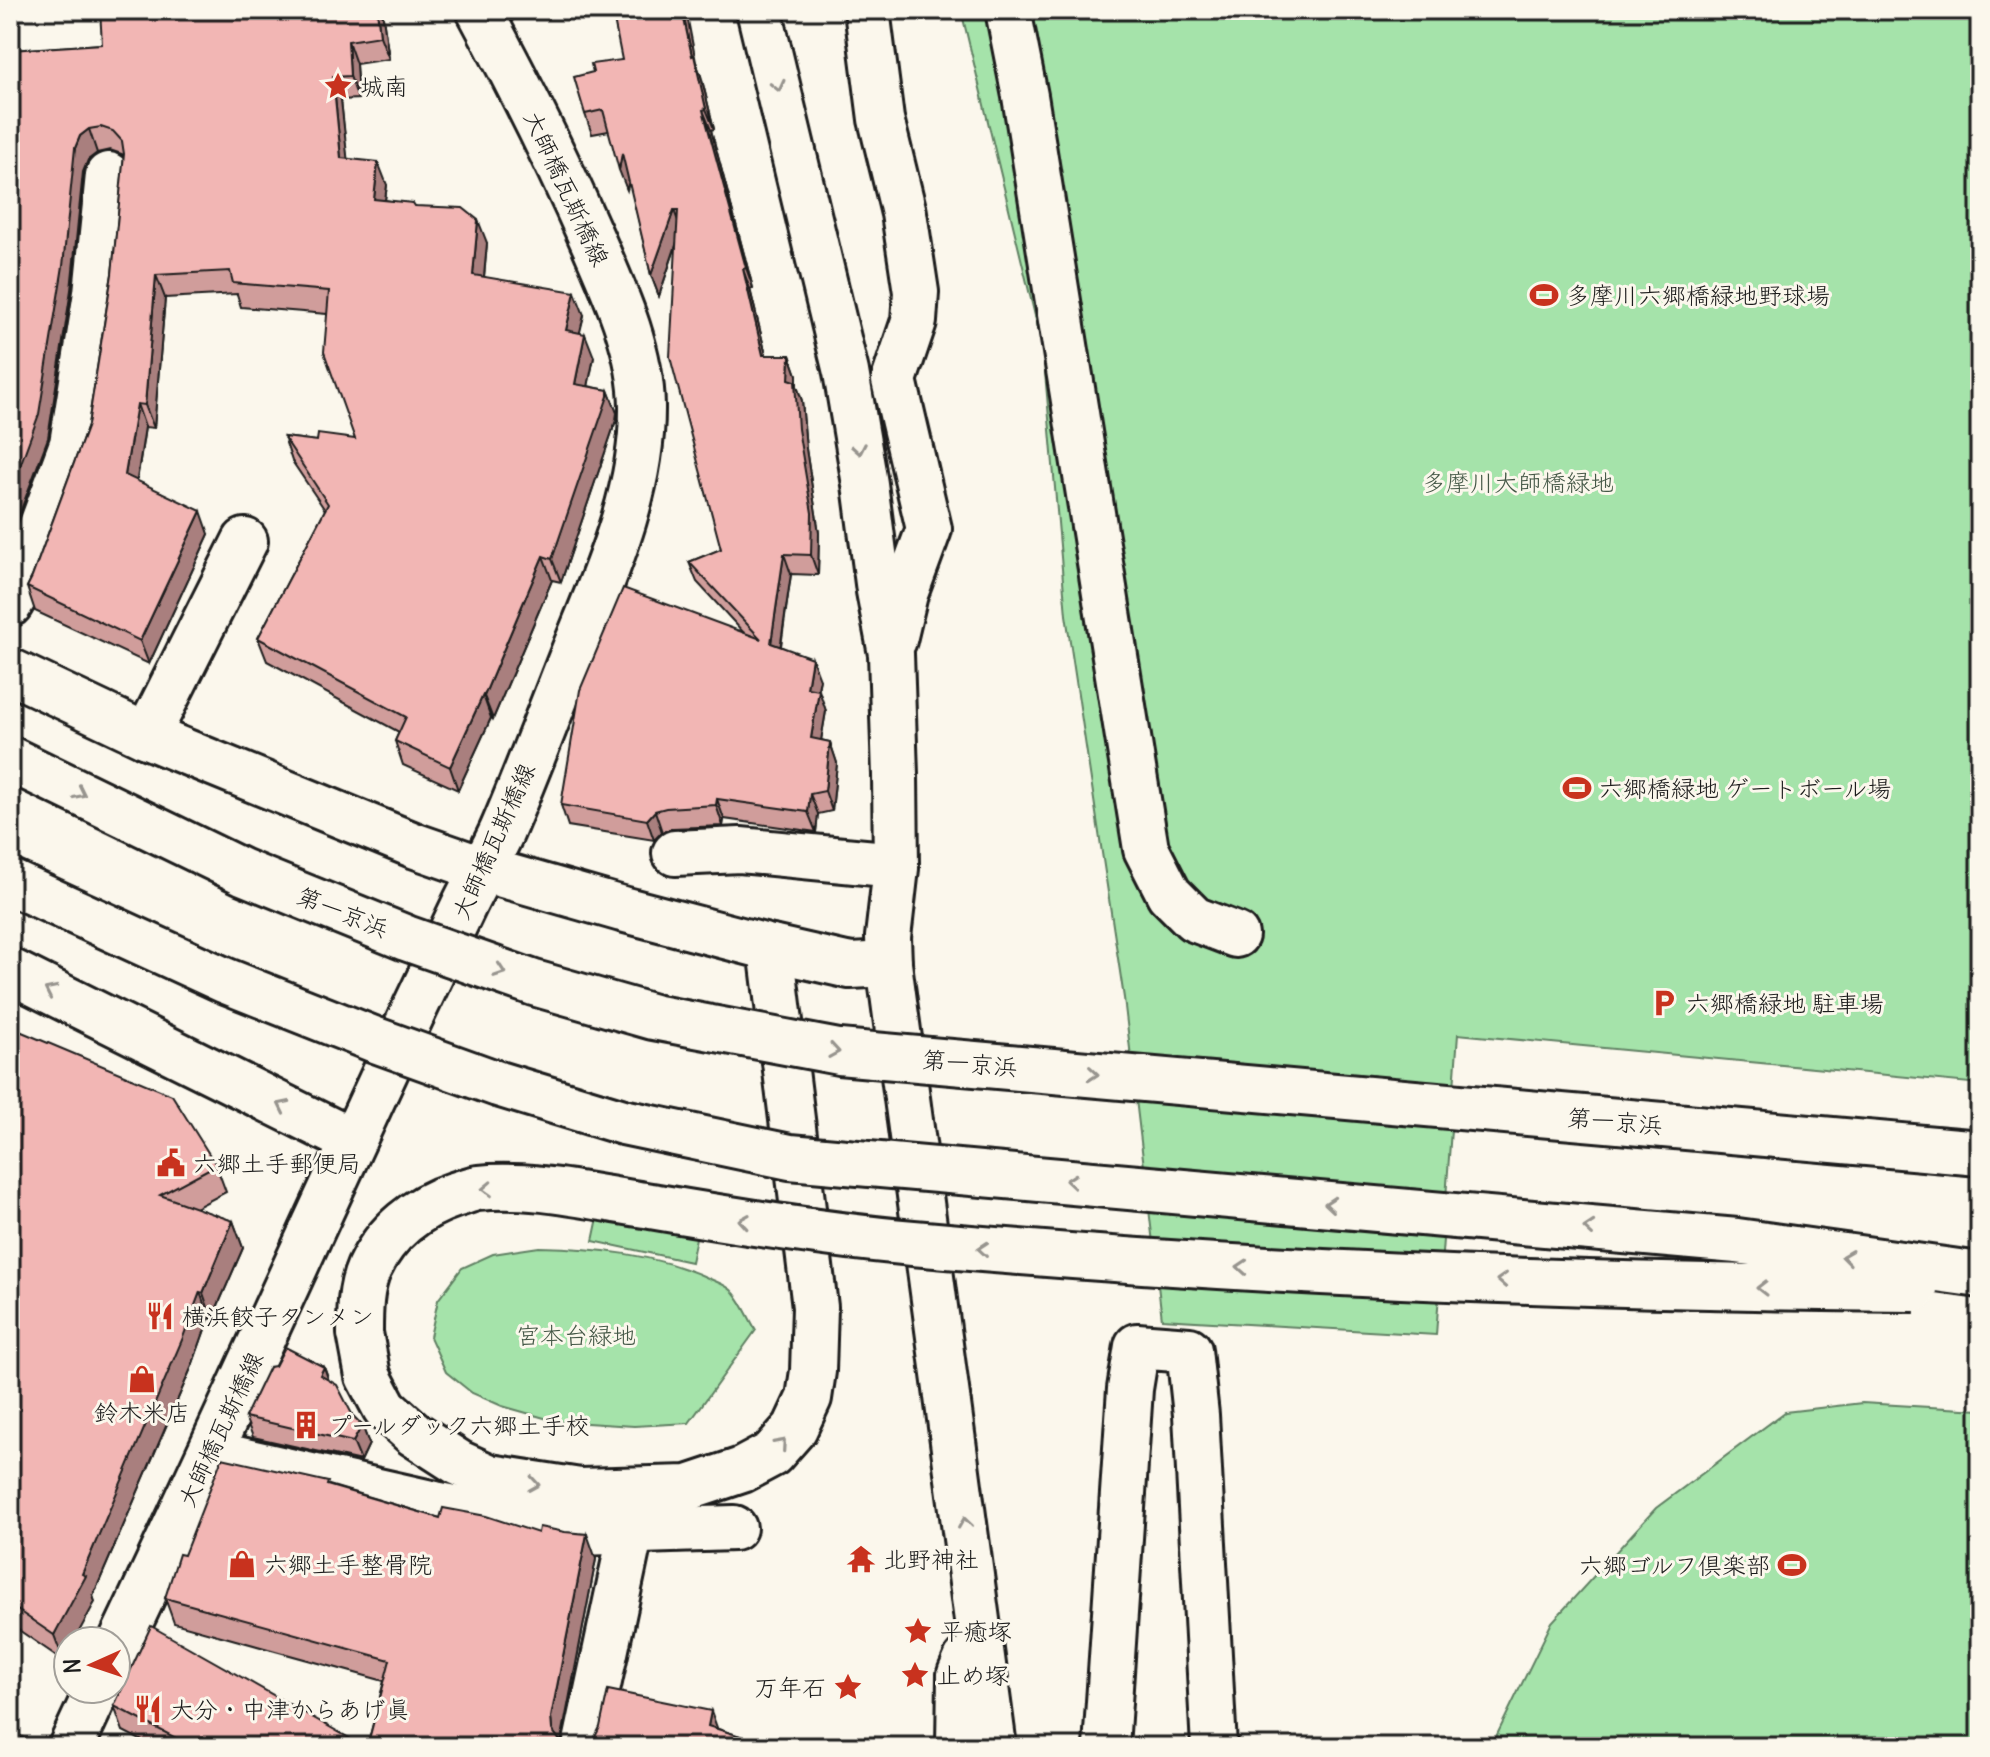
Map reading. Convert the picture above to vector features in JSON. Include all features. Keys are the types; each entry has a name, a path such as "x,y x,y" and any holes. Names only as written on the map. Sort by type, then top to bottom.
{"main road":[{"name":"大師橋瓦斯橋線","path":"129,1625 352,1141 501,832 605,572 639,462 642,407 639,370 628,331 566,180 479,10"},
{"path":"759,10 846,372 891,654 896,865 888,937 889,964 994,1747"},
{"path":"867,10 881,119 904,213 916,292 914,321 894,380 929,529 905,594 891,654"},
{"path":"1008,10 1028,111 1146,849 1169,894 1194,919 1236,935"},
{"path":"10,604 72,444 96,293 108,175"},
{"path":"147,736 245,541"},
{"path":"10,671 147,736 416,846 482,869 771,948 850,966 889,964"},
{"name":"第一京浜","path":"10,759 243,872 406,938 534,983 653,1017 839,1052 1980,1153"},
{"path":"675,853 740,850 896,865"},
{"path":"10,882 224,980 498,1084 623,1122 790,1157 1737,1241 1980,1275"},
{"path":"771,948 815,1307 809,1398 795,1428 772,1454 742,1470 688,1488 580,1491 490,1477 459,1463 414,1434 385,1408 368,1376 360,1333 360,1302 368,1270 388,1236 413,1214 442,1199 476,1188 538,1188 849,1237 1050,1256 1571,1283 1980,1290"},
{"path":"10,971 352,1141"},
{"path":"1106,1747 1130,1389 1137,1346 1189,1350 1196,1415 1214,1747"},
{"path":"210,1453 579,1533 734,1528"},
{"path":"585,1747 631,1531"},
{"path":"959,1747 960,1674 980,1628"},
{"path":"71,1747 91,1705"}],"green space":[{"name":"多摩川大師橋緑地","path":"961,10 1980,10 1980,1084 1458,1034 1436,1335 1162,1319 1124,998 1066,615 1043,349"},
{"path":"599,1213 697,1233 691,1262 593,1241"},
{"name":"宮本台緑地","path":"539,1247 625,1254 688,1270 731,1290 756,1330 689,1423 634,1426 555,1421 502,1406 472,1393 446,1372 430,1337 438,1300 462,1268 493,1254"},
{"name":"六郷ゴルフ倶楽部","path":"1862,1403 1980,1410 1980,1747 1491,1747 1552,1622 1656,1508 1785,1412"}],"building":[{"path":"100,10 377,10 380,36 348,41 350,76 333,77 341,158 378,162 374,199 413,203 415,206 463,208 478,220 473,275 575,292 566,330 585,334 575,384 608,390 608,396 552,559 543,556 484,696 450,767 395,741 406,717 258,638 328,504 284,437 317,441 318,434 355,439 324,352 329,291 233,283 230,271 156,275 145,405 137,404 125,475 201,511 140,641 27,587 88,425 112,274 124,154 122,141 113,131 101,127 89,129 80,136 75,148 63,266 39,414 10,493 10,50 102,44"},
{"path":"612,10 682,10 706,109 703,110 746,268 743,269 763,355 790,355 789,379 795,381 798,429 812,513 811,555 784,554 771,643 812,658 807,688 819,690 811,738 830,742 825,791 810,794 808,812 717,799 716,805 655,811 647,820 561,805 580,690 623,588 761,639 689,562 721,549 670,357 678,210 674,210 651,275 622,153 619,170 603,110 585,114 574,77 593,72 591,64 622,60"},
{"path":"10,1027 172,1095 216,1165 160,1195 233,1221 203,1293 200,1292 82,1574 86,1576 59,1625 52,1625 52,1634 10,1605"},
{"path":"285,1347 324,1367 320,1375 337,1385 353,1416 362,1425 353,1442 245,1417 269,1367 275,1366"},
{"path":"222,1458 328,1482 327,1485 440,1518 443,1508 486,1516 538,1533 539,1527 587,1534 551,1717 552,1730 560,1741 571,1746 584,1745 594,1739 600,1727 608,1690 711,1711 708,1726 775,1747 367,1747 390,1660 165,1598 179,1554 184,1555"},
{"path":"151,1626 365,1747 193,1747 114,1706 132,1705 132,1667"}],"railway":[{"path":"10,1731 33,1747"}],"place":[{"name":"城南","path":"338,86"},
{"name":"多摩川六郷橋緑地野球場","path":"1544,295"},
{"name":"六郷橋緑地 ゲートボール場","path":"1577,788"},
{"name":"六郷橋緑地 駐車場","path":"1664,1003"},
{"name":"六郷土手郵便局","path":"171,1163"},
{"name":"横浜餃子タンメン","path":"160,1316"},
{"name":"鈴木米店","path":"142,1379"},
{"name":"プールダック六郷土手校","path":"306,1425"},
{"name":"北野神社","path":"861,1559"},
{"name":"六郷土手整骨院","path":"242,1564"},
{"name":"六郷ゴルフ倶楽部","path":"1792,1565"},
{"name":"平癒塚","path":"918,1631"},
{"name":"止め塚","path":"915,1675"},
{"name":"万年石","path":"848,1687"},
{"name":"大分・中津からあげ眞","path":"148,1709"}]}
